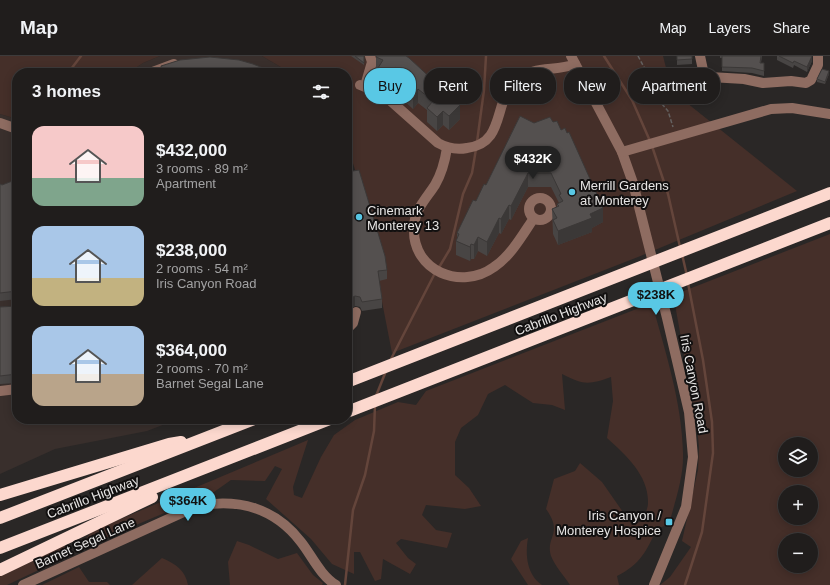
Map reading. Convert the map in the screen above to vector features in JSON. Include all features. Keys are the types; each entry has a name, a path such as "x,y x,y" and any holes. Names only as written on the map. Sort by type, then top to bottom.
{"highway":[{"name":"Cabrillo Highway","path":"352,380 830,193"},
{"name":"Cabrillo Highway","path":"352,410 830,223"},
{"name":"Cabrillo Highway","path":"0,518 241,424"},
{"name":"Cabrillo Highway","path":"0,548 317,424"},
{"path":"0,495 169,444 206,438"},
{"path":"0,570 79,531 259,447"}],"street":[{"path":"370,56 372,62 363,85 384,95 438,143 447,148 471,148 489,138 496,127 507,92 521,77 539,70 565,68 573,60"},
{"path":"700,56 703,70 710,77 744,79 763,83 791,81 803,83 811,80 818,65 818,56"},
{"name":"Iris Canyon Road","path":"573,60 622,152 633,183 668,318 689,412 693,457 686,507 654,585"},
{"path":"161,68 184,61"},
{"path":"622,152 778,108 792,108 830,114"},
{"path":"0,123 12,127"},
{"path":"447,148 439,177 421,204 414,221 416,246 423,259 433,269 445,275 459,278 487,272 503,259 534,218"},
{"path":"352,324 356,312"},
{"path":"0,391 12,390"},
{"name":"Barnet Segal Lane","path":"23,585 197,506 216,502 244,504 276,518 301,541 323,573 336,585"}],"path":[{"path":"638,56 657,98 668,111 673,123 674,137"}],"shaded area":[{"path":"0,56 160,56 136,68 12,68 12,118 0,114"},
{"path":"160,56 262,56 282,68 136,68"},
{"path":"262,56 663,56 666,68 628,68 628,104 688,104 797,191 638,257 392,353 378,281 381,253 352,160 352,68 282,68"},
{"path":"0,114 12,118 12,424 165,424 147,431 55,449 0,474"},
{"path":"830,234 830,585 660,585 670,577 691,547 682,541 698,470 699,447 697,427 674,299 676,294"},
{"path":"652,303 676,396 682,434 682,471 679,489 669,524 657,529 646,550 637,562 632,567 617,576 619,585 570,585 557,567 551,556 550,550 554,524 546,509 554,479 575,471 580,463 602,482 632,525 642,521 647,510 648,503 645,484 635,467 629,459 607,438 613,401 611,377 586,383 562,374 565,410 552,405 533,403 505,385 488,394 478,415 461,428 455,442 455,475 469,488 481,506 465,509 426,505 422,515 436,530 452,533 447,548 401,539 396,543 408,558 416,564 410,574 383,559 381,579 375,581 360,552 354,552 354,574 332,564 311,539 266,499 282,469 275,466 265,481 231,480 214,492 91,544 85,540 92,531 308,440 293,487 294,495 302,498 321,457 334,435 349,424 352,424 355,420 398,402 416,405 426,391"},
{"path":"528,538 528,564 533,576 542,585 528,585 511,559 521,541"},
{"path":"237,541 278,559 297,553 313,575 323,583 322,585 230,585 228,562"},
{"path":"63,546 70,549 64,558 7,585 0,585 0,576"},
{"path":"162,558 172,563 182,571 188,585 132,585"},
{"path":"79,567 89,582 107,582 110,585 42,585"}],"building":[{"path":"355,56 364,56 364,63"},
{"path":"406,56 409,58 424,72 424,94 418,89 416,91 416,68 378,68 383,60 376,57"},
{"path":"677,56 692,56 692,59 677,60"},
{"path":"722,56 761,56 760,63 764,63 764,71 752,68 722,67"},
{"path":"779,56 812,56 807,67 794,61 793,63"},
{"path":"210,57 239,60 263,68 161,68 161,66 180,60"},
{"path":"822,69 829,71 825,82 817,79"},
{"path":"430,104 460,105 449,116 443,111 437,117 427,108"},
{"name":"Merrill Gardens at Monterey","path":"520,116 534,123 550,117 553,122 557,121 561,130 565,128 567,133 569,132 603,208 590,214 592,218 558,231 553,220 557,218 552,209 559,206 557,204 563,201 559,195 561,194 551,173 528,173 511,206 509,205 501,219 499,218 487,242 478,237 474,245 471,244 470,247 456,241 459,234 457,233 473,200 476,201 484,184 486,185"},
{"name":"Cinemark Monterey 13","path":"359,170 385,256 387,270 378,271 382,299 362,302 360,297 355,296 352,298 352,171"},
{"path":"12,181 12,292 0,293 0,184 2,185"},
{"path":"12,306 12,375 0,376 0,307"}],"waterway":[{"path":"72,68 81,56"},
{"path":"477,142 484,90 486,56"},
{"path":"604,56 632,100 650,141"},
{"path":"652,146 668,194 680,247"},
{"path":"438,269 450,249 463,194 472,173 476,149"},
{"path":"682,254 687,276"},
{"path":"391,359 435,273"},
{"path":"685,585 702,532 713,453 712,422 703,360 688,283"},
{"path":"376,396 386,371"},
{"path":"345,585 353,510 365,475 374,431 375,405"}],"place":[{"name":"Merrill Gardens at Monterey","path":"572,192"},
{"name":"Cinemark Monterey 13","path":"359,217"},
{"name":"Iris Canyon / Monterey Hospice","path":"669,522"}]}
